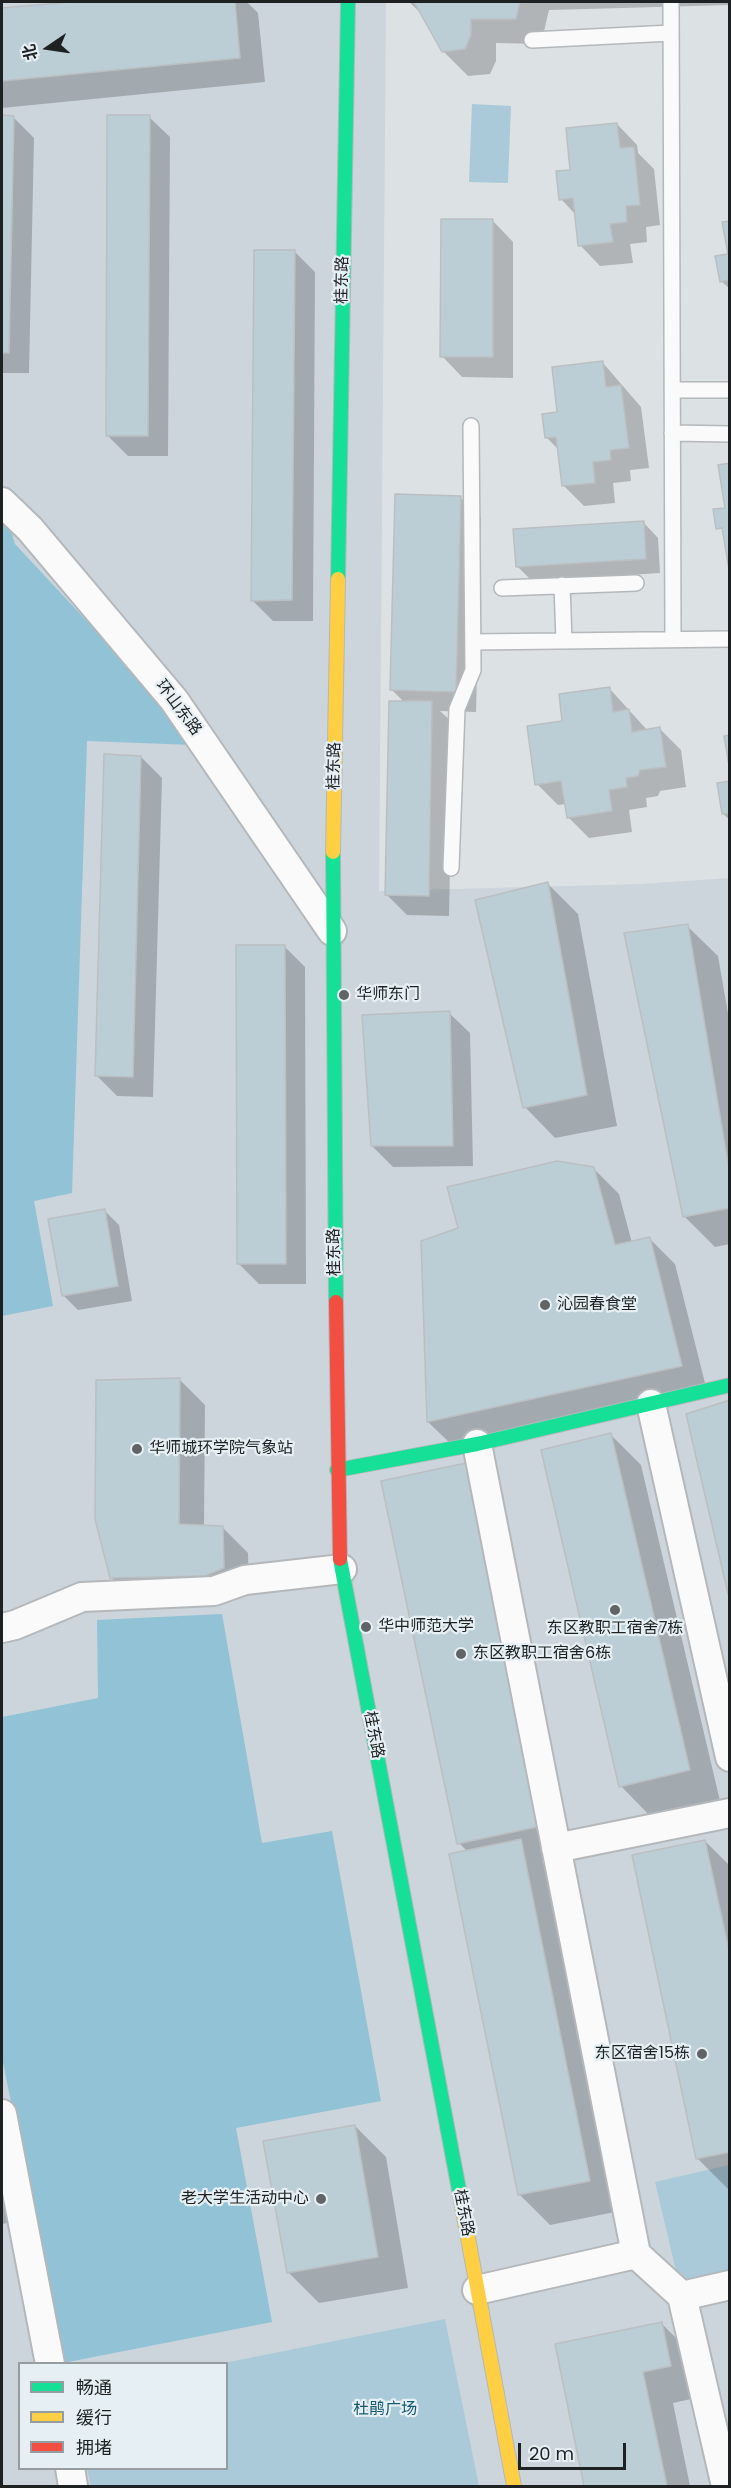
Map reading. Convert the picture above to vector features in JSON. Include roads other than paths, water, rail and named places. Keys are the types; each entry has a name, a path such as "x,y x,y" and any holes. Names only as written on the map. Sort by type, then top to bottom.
{"street":[{"name":"桂东路","path":"348,2 332,931 339,1552 514,2487"},
{"name":"环山东路","path":"2,502 30,529 174,700 332,931"},
{"path":"337,1470 477,1444 729,1385"},
{"path":"651,1404 729,1757"},
{"path":"477,1444 636,2254 682,2296 726,2487"},
{"path":"2,1628 15,1625 82,1597 214,1591 245,1580 342,1569"},
{"path":"556,1848 729,1813"},
{"path":"2,2114 50,2362"},
{"path":"477,2290 636,2254"},
{"path":"682,2296 729,2284"},
{"path":"70,2470 74,2487"}],"lane":[{"path":"670,2 673,639"},
{"path":"532,40 671,33"},
{"path":"672,390 729,390"},
{"path":"451,868 457,709 473,670 471,426"},
{"path":"672,433 729,434"},
{"path":"502,588 636,583"},
{"path":"562,585 564,641"},
{"path":"473,642 729,639"}],"place":[{"name":"华师东门","path":"344,995"},
{"name":"沁园春食堂","path":"545,1305"},
{"name":"华师城环学院气象站","path":"137,1449"},
{"name":"东区教职工宿舍7栋","path":"615,1610"},
{"name":"华中师范大学","path":"366,1627"},
{"name":"东区教职工宿舍6栋","path":"461,1654"},
{"name":"东区宿舍15栋","path":"702,2054"},
{"name":"老大学生活动中心","path":"321,2199"}],"park label":[{"name":"杜鹃广场","path":"385,2410"}]}
